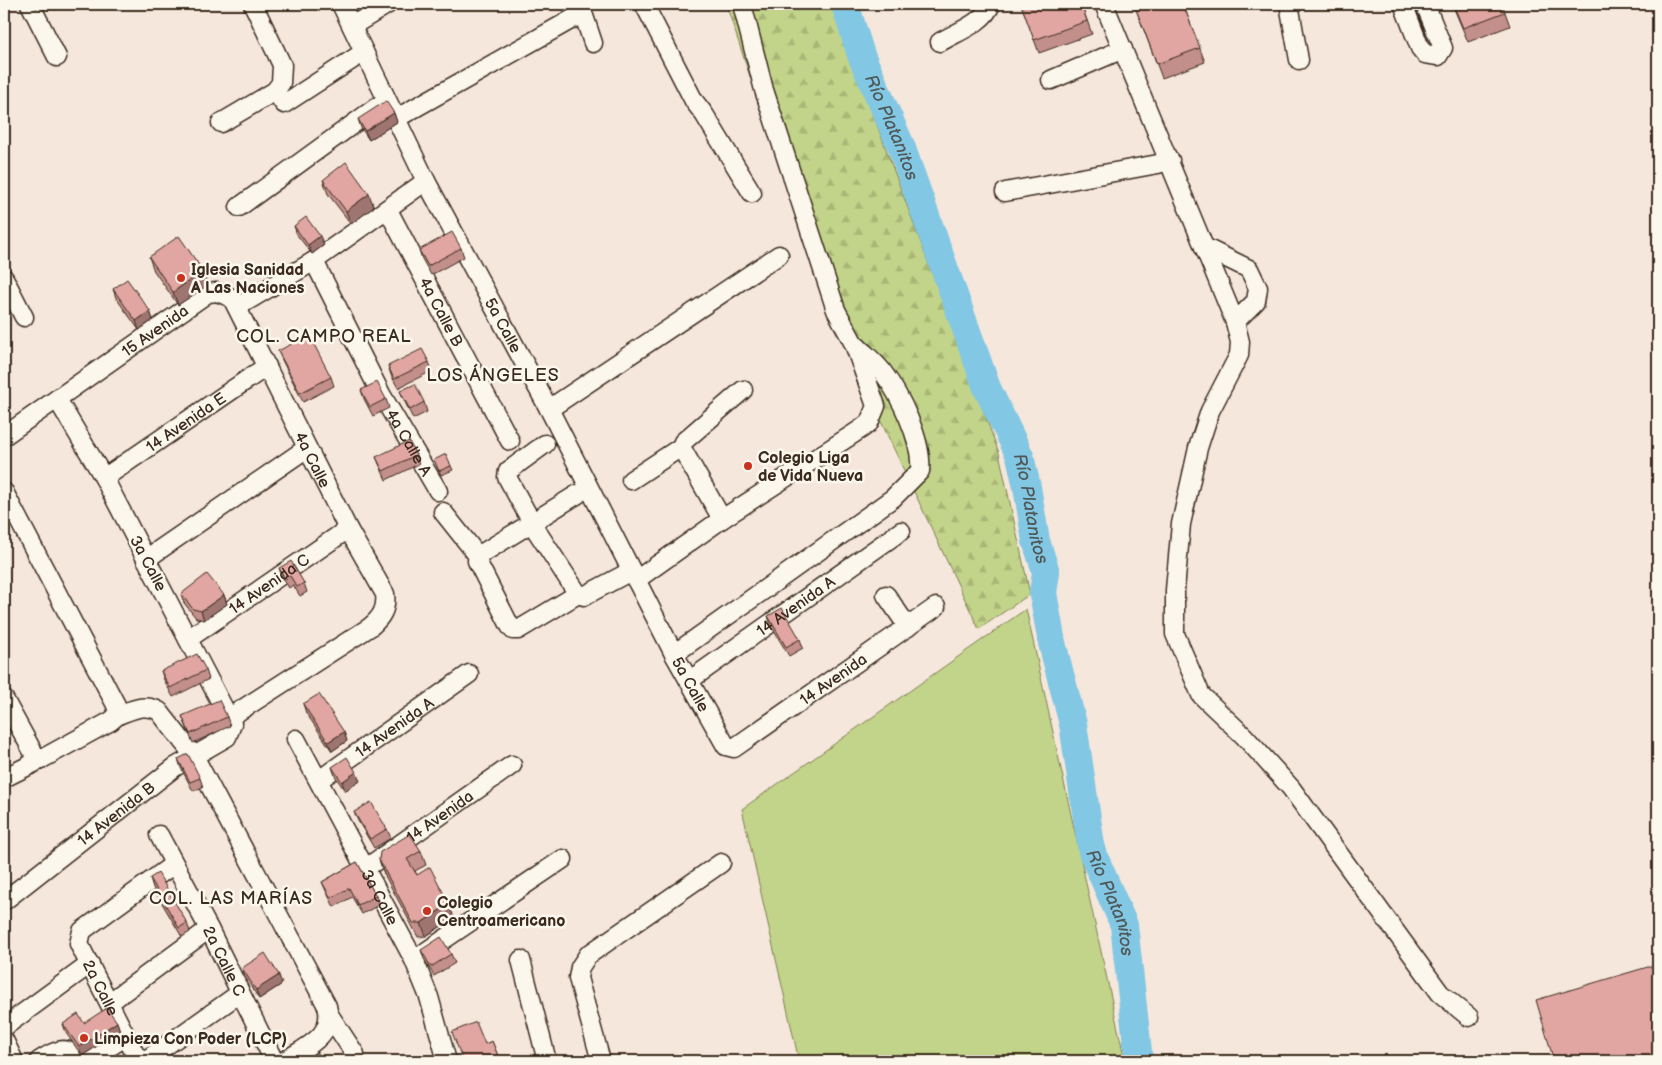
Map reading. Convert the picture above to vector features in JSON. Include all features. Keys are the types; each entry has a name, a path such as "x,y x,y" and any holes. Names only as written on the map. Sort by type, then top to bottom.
{"street":[{"path":"30,4 57,56"},
{"path":"221,123 276,90 280,83 282,64 253,4"},
{"name":"5a Calle","path":"341,4 426,181 550,409 674,654 726,746 730,748"},
{"path":"352,26 388,4"},
{"path":"644,4 694,101 704,114 752,193"},
{"path":"545,444 508,471 507,477 533,524 578,594 584,596 634,575 722,520 869,423 876,406 854,344 836,310 764,90 742,4"},
{"path":"940,42 973,24 988,12 991,4"},
{"path":"1104,4 1170,160 1235,322 1240,342 1238,355 1210,411 1198,448 1181,524 1175,590 1176,634 1202,695 1244,736 1291,788 1440,993 1470,1016"},
{"path":"1288,4 1300,60"},
{"path":"1403,4 1420,48 1425,54 1438,56 1442,48 1425,4"},
{"path":"397,118 582,8 593,43"},
{"path":"1051,80 1122,49"},
{"path":"276,90 284,104 364,52"},
{"path":"239,207 388,100"},
{"path":"1005,192 1158,164 1170,160"},
{"path":"237,307 314,260 388,210 426,181"},
{"name":"4a Calle B","path":"388,210 510,441"},
{"path":"1204,247 1244,265 1250,270 1258,288 1256,301 1235,322"},
{"path":"550,409 779,255"},
{"name":"4a Calle A","path":"314,260 381,394 438,491"},
{"path":"4,278 24,317"},
{"name":"15 Avenida","path":"4,436 208,293 225,294 232,298 237,307"},
{"name":"4a Calle","path":"237,307 348,530 385,594 384,611"},
{"path":"674,654 892,498 920,471 921,458 904,409 881,370 854,344"},
{"name":"14 Avenida E","path":"104,478 267,366"},
{"path":"631,480 681,447 683,442 743,390"},
{"name":"3a Calle","path":"57,399 104,478 231,724"},
{"path":"681,447 722,520"},
{"path":"146,559 307,448"},
{"path":"4,492 116,705 118,715"},
{"path":"478,556 533,524 578,494"},
{"path":"443,512 478,556 477,562 513,630 518,630 578,594"},
{"name":"14 Avenida C","path":"188,639 348,530"},
{"name":"14 Avenida A","path":"690,680 901,531"},
{"path":"886,595 908,627"},
{"name":"14 Avenida","path":"730,748 734,748 936,607"},
{"name":"14 Avenida B","path":"4,901 175,767 222,741 231,724 370,627 384,611"},
{"name":"14 Avenida A","path":"319,780 469,674"},
{"path":"4,699 38,761"},
{"path":"4,778 111,721 118,715 144,706 159,711 194,756 327,1006 329,1021 355,1054"},
{"name":"3a Calle","path":"296,739 414,960 429,996 447,1061"},
{"name":"14 Avenida","path":"366,868 512,765"},
{"name":"2a Calle C","path":"159,835 209,929 274,1061"},
{"path":"414,960 563,859"},
{"path":"601,1061 578,978 580,967 588,955 721,863"},
{"name":"2a Calle","path":"143,1061 136,1056 125,1037 110,1002 79,944 79,937 86,928 174,864"},
{"path":"110,1002 209,929"},
{"path":"520,960 547,1061"},
{"path":"4,1026 90,964"},
{"path":"143,1061 171,1054 240,992"},
{"path":"284,1061 318,1039 329,1021"},
{"path":"88,1061 125,1037"},
{"path":"4,1040 14,1061"},
{"path":"39,1061 52,1052 70,1056"}],"green space":[{"path":"726,4 832,4 999,453 1030,594 979,629 825,303"},
{"path":"1026,609 1125,1061 799,1061 742,809"}],"building":[{"path":"1021,4 1081,4 1087,21 1034,40"},
{"path":"1134,4 1183,4 1200,48 1157,64"},
{"path":"1453,4 1502,4 1505,12 1463,28"},
{"path":"386,101 394,113 365,131 358,119"},
{"path":"346,162 369,194 346,211 323,180"},
{"path":"306,217 320,236 308,245 294,226"},
{"path":"452,232 461,248 428,266 419,250"},
{"path":"179,236 203,271 173,292 149,257"},
{"path":"127,279 150,311 136,321 113,289"},
{"path":"309,335 331,377 300,393 278,351"},
{"path":"422,349 429,362 394,379 388,366"},
{"path":"377,382 386,399 370,407 361,390"},
{"path":"415,384 424,402 410,410 400,391"},
{"path":"409,441 416,455 383,471 376,457"},
{"path":"446,454 451,466 439,471 434,460"},
{"path":"291,561 304,583 297,587 290,576 285,579 279,568"},
{"path":"207,574 224,595 201,611 193,609 181,594"},
{"path":"782,608 800,639 786,647 768,616"},
{"path":"197,654 206,670 170,688 161,671"},
{"path":"319,694 344,732 328,742 303,704"},
{"path":"219,700 227,717 190,734 182,716"},
{"path":"188,754 200,778 190,782 178,759"},
{"path":"347,757 356,772 342,782 332,767"},
{"path":"371,802 387,829 370,839 354,812"},
{"path":"410,834 421,851 407,859 417,875 430,867 449,904 421,923 413,923 379,860 380,852"},
{"path":"357,862 376,896 358,905 349,888 331,898 322,882"},
{"path":"158,873 187,923 179,928 150,878"},
{"path":"441,937 451,954 431,967 421,950"},
{"path":"265,953 279,975 256,990 242,968"},
{"path":"1658,964 1658,1061 1554,1061 1536,1000"},
{"path":"107,1008 117,1022 79,1047 63,1024 78,1014 84,1023"},
{"path":"476,1022 485,1044 492,1041 498,1056 486,1061 463,1061 452,1032"},
{"path":"318,1053 323,1061 306,1061"}],"waterway":[{"name":"Río Platanitos","path":"845,4 861,55 901,146 987,388 1020,456 1036,541 1046,572 1043,593 1052,643 1073,724 1092,852 1124,925 1139,1061"}],"place":[{"name":"Iglesia Sanidad A Las Naciones","path":"181,278"},
{"name":"Colegio Liga de Vida Nueva","path":"748,466"},
{"name":"Colegio Centroamericano","path":"427,911"},
{"name":"Limpieza Con Poder (LCP)","path":"84,1038"}],"district":[{"name":"COL. CAMPO REAL","path":"324,336"},
{"name":"LOS ÁNGELES","path":"493,375"},
{"name":"COL. LAS MARÍAS","path":"231,898"}]}
